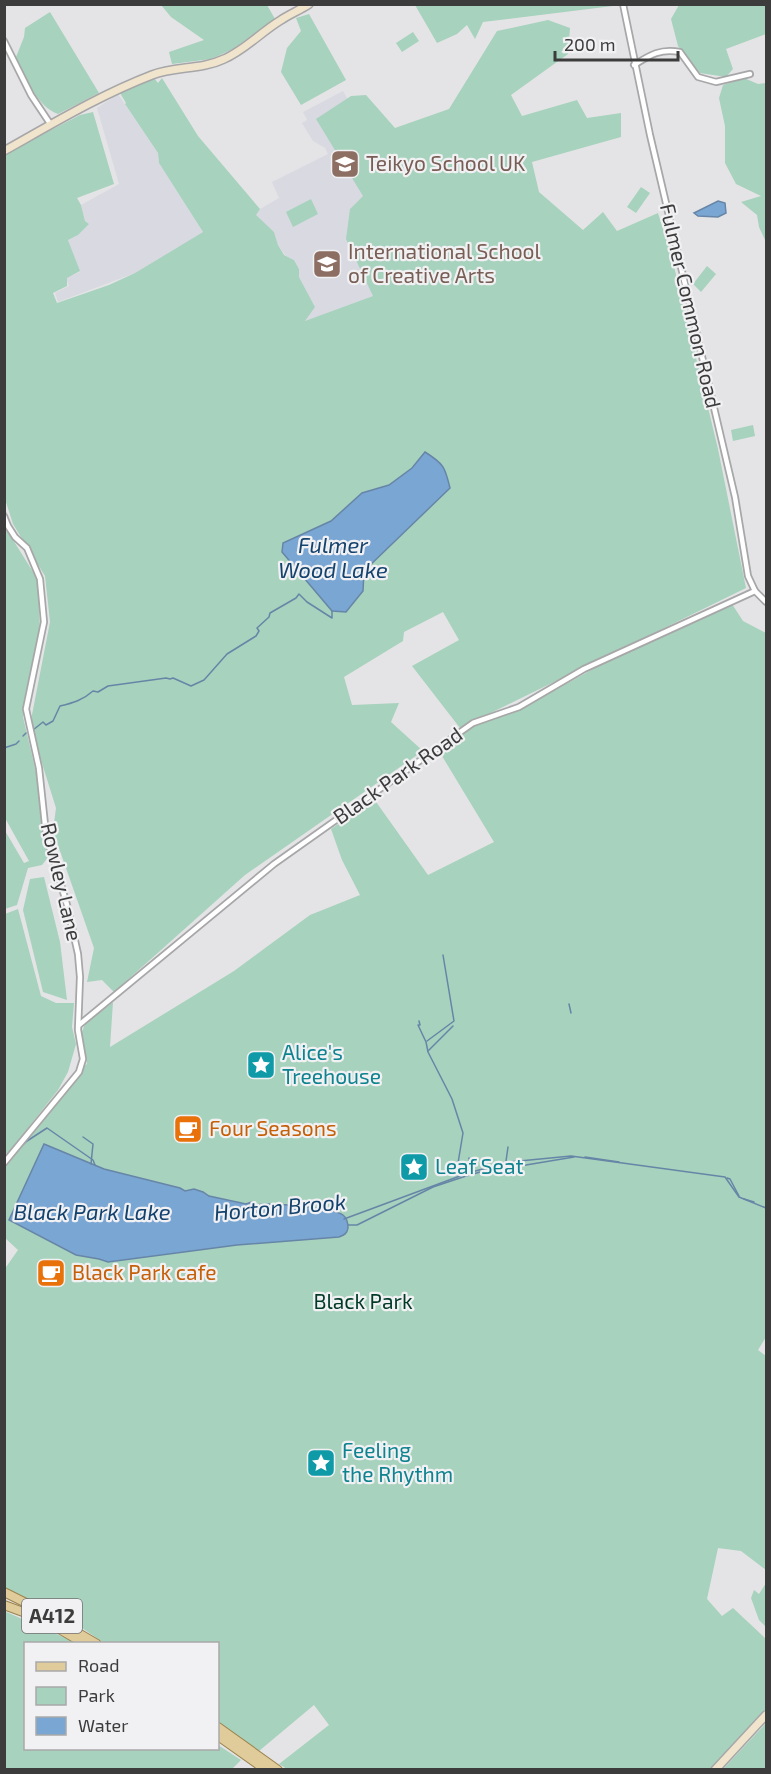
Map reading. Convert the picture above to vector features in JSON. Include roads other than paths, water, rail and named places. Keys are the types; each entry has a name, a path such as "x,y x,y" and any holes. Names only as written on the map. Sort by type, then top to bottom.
{"main road":[{"name":"A412","path":"4,1592 45,1612 94,1642"},
{"name":"A412","path":"4,1605 42,1619 82,1642"},
{"path":"219,1728 279,1770"},
{"path":"219,1737 266,1770"}],"street":[{"path":"4,151 99,99 153,75 223,60 281,20 309,4"},
{"name":"Fulmer Common Road","path":"623,4 634,65 735,498 748,576 755,591 766,602"},
{"path":"4,40 31,95 51,125"},
{"path":"634,65 668,50 680,52 698,77 716,82 750,74"},
{"name":"Rowley Lane","path":"4,516 15,537 27,548 40,579 44,622 27,709 39,768 46,834 67,904 78,954 80,977 78,1035 83,1059 79,1072 4,1163"},
{"name":"Black Park Road","path":"79,1025 274,864 473,723 519,707 584,669 755,591"},
{"path":"715,1770 766,1715"}],"water":[{"path":"718,201 725,203 726,213 718,217 698,216 694,213"},
{"name":"Fulmer Wood Lake","path":"425,452 443,467 450,488 364,571 363,591 346,612 332,611 282,552 283,543 331,521 362,493 389,485 412,468"},
{"name":"Black Park Lake","path":"44,1144 104,1169 185,1191 194,1189 209,1196 246,1204 252,1202 254,1205 318,1208 337,1213 345,1218 348,1230 339,1237 237,1245 108,1262 76,1255 9,1220"}],"waterway":[{"path":"33,730 43,722 46,725 53,721 60,706 78,701 93,691 98,692 108,686 166,678 173,678 191,686 204,680 227,654 256,636 259,631 257,628 269,617 270,613 299,594 332,618 332,611"},
{"path":"23,736 26,733"},
{"path":"4,748 19,741"},
{"path":"427,1041 454,1021 443,955"},
{"path":"569,1004 571,1013"},
{"path":"419,1021 420,1025 418,1025 428,1052 452,1099 463,1133 456,1175"},
{"path":"428,1051 453,1026"},
{"name":"Horton Brook","path":"16,1151 47,1128 93,1160 95,1165"},
{"path":"83,1137 93,1144 91,1164"},
{"path":"506,1161 508,1147"},
{"name":"Horton Brook","path":"344,1219 468,1173 509,1162 571,1156 725,1177 739,1197 766,1208"},
{"name":"Horton Brook","path":"348,1225 357,1225 433,1187 466,1176 505,1165 520,1166 574,1157"},
{"name":"Horton Brook","path":"585,1157 619,1162"},
{"path":"469,1158 473,1174"},
{"name":"Horton Brook","path":"727,1178 730,1179 739,1196"},
{"name":"Horton Brook","path":"744,1199 754,1202"}],"place":[{"name":"Teikyo School UK","path":"345,164"},
{"name":"International School of Creative Arts","path":"327,264"},
{"name":"Alice's Treehouse","path":"261,1065"},
{"name":"Four Seasons","path":"188,1129"},
{"name":"Leaf Seat","path":"414,1167"},
{"name":"Black Park cafe","path":"51,1273"},
{"name":"Feeling the Rhythm","path":"321,1463"}],"park label":[{"name":"Black Park","path":"363,1302"}]}
